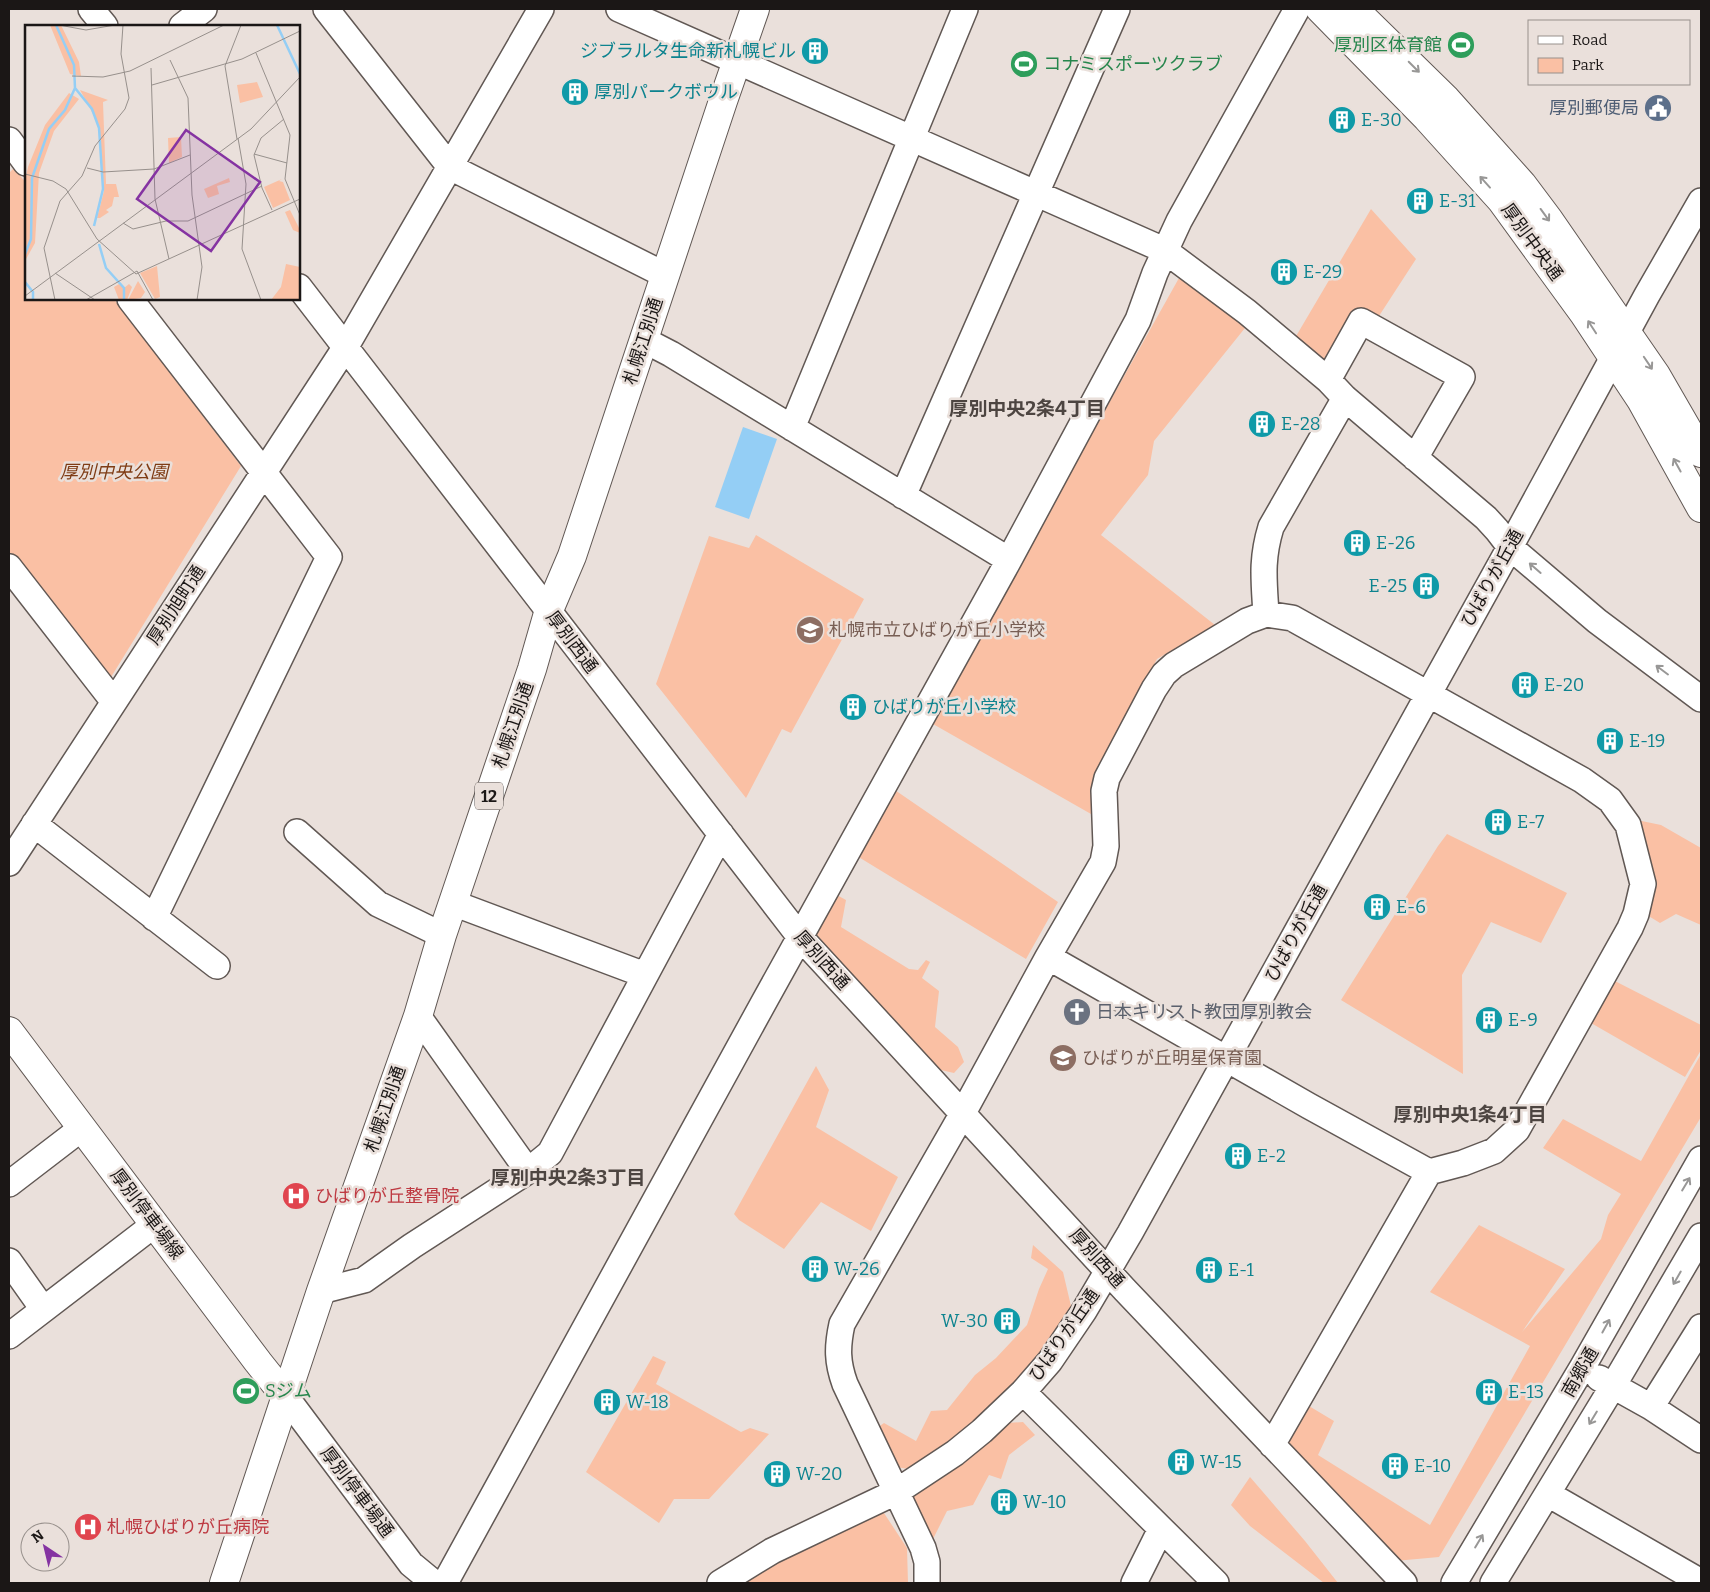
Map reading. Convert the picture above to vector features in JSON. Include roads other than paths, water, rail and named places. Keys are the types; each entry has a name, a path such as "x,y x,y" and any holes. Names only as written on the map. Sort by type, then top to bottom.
{"main road":[{"name":"札幌江別通","path":"224,1583 321,1291 418,1016 442,935 532,669 549,610 572,556 736,61 755,9"},
{"name":"厚別中央通","path":"1320,9 1427,118 1501,200 1578,306 1641,400 1701,508"},
{"name":"厚別中央通","path":"1354,9 1446,99 1522,184 1656,375 1701,453"},
{"name":"厚別停車場線","path":"13,1046 82,1128 286,1397"}],"street":[{"path":"91,9 104,25"},
{"path":"183,25 204,9"},
{"path":"326,9 450,167 665,275"},
{"name":"厚別旭町通","path":"9,862 345,348 541,9"},
{"path":"619,9 1164,250 1247,312 1328,380 1345,398 1486,518 1510,547 1597,621 1701,699"},
{"path":"792,428 965,9"},
{"path":"903,496 1117,9"},
{"path":"445,1583 1009,560 1138,320 1164,250 1179,221 1297,9"},
{"name":"ひばりが丘通","path":"720,1583 772,1552 896,1492 957,1452 1023,1392 1050,1361 1084,1311 1130,1233 1510,547 1612,358 1701,201"},
{"name":"厚別西通","path":"300,288 800,937 1108,1270 1404,1583"},
{"path":"131,300 329,557 154,918"},
{"path":"1328,380 1361,321 1462,377 1415,458"},
{"path":"644,340 671,354 1009,560"},
{"path":"1266,614 1263,570 1266,543 1272,527 1345,398"},
{"path":"9,567 114,702"},
{"path":"927,1583 927,1562 924,1548 840,1371 838,1356 842,1324 963,1113 1048,957 1103,862 1106,846 1104,791 1106,778 1164,674 1174,665 1247,621 1266,614 1292,618 1582,780 1610,800 1628,825 1643,884 1636,914 1630,928 1517,1130 1494,1151 1463,1163 1429,1172 1048,957"},
{"path":"34,824 216,966"},
{"path":"297,832 378,904 442,935"},
{"path":"321,1291 364,1280 412,1246 528,1171 550,1154 720,834"},
{"path":"453,903 645,975"},
{"path":"418,1016 528,1171"},
{"path":"9,1184 82,1128"},
{"name":"南郷通","path":"1454,1583 1582,1368 1701,1159"},
{"path":"1272,1445 1429,1172"},
{"path":"9,1336 155,1224"},
{"name":"南郷通","path":"1493,1583 1613,1386 1701,1236"},
{"path":"9,1261 43,1309"},
{"path":"1651,1407 1701,1327"},
{"path":"1582,1368 1651,1407 1701,1440"},
{"path":"1023,1392 1216,1583"},
{"name":"厚別停車場通","path":"286,1397 411,1564 434,1583"},
{"path":"1548,1494 1701,1582"},
{"path":"1134,1583 1161,1529"}],"water":[{"path":"743,427 777,439 749,519 715,507"}],"place":[{"name":"厚別区体育館","path":"1461,45"},
{"name":"ジブラルタ生命新札幌ビル","path":"815,51"},
{"name":"コナミスポーツクラブ","path":"1024,64"},
{"name":"厚別パークボウル","path":"575,92"},
{"name":"厚別郵便局","path":"1658,108"},
{"name":"E-30","path":"1342,120"},
{"name":"E-31","path":"1420,201"},
{"name":"E-29","path":"1284,272"},
{"name":"E-28","path":"1262,424"},
{"name":"E-26","path":"1357,543"},
{"name":"E-25","path":"1426,586"},
{"name":"札幌市立ひばりが丘小学校","path":"810,630"},
{"name":"E-20","path":"1525,685"},
{"name":"ひばりが丘小学校","path":"853,707"},
{"name":"E-19","path":"1610,741"},
{"name":"E-7","path":"1498,822"},
{"name":"E-6","path":"1377,907"},
{"name":"日本キリスト教団厚別教会","path":"1077,1012"},
{"name":"E-9","path":"1489,1020"},
{"name":"ひばりが丘明星保育園","path":"1063,1058"},
{"name":"E-2","path":"1238,1156"},
{"name":"ひばりが丘整骨院","path":"296,1196"},
{"name":"W-26","path":"815,1269"},
{"name":"E-1","path":"1209,1270"},
{"name":"W-30","path":"1007,1321"},
{"name":"Sジム","path":"246,1391"},
{"name":"E-13","path":"1489,1392"},
{"name":"W-18","path":"607,1402"},
{"name":"W-15","path":"1181,1462"},
{"name":"E-10","path":"1395,1466"},
{"name":"W-20","path":"777,1474"},
{"name":"W-10","path":"1004,1502"},
{"name":"札幌ひばりが丘病院","path":"88,1527"}],"district":[{"name":"厚別中央2条4丁目","path":"1027,408"},
{"name":"厚別中央1条4丁目","path":"1470,1114"},
{"name":"厚別中央2条3丁目","path":"568,1177"}],"park label":[{"name":"厚別中央公園","path":"114,472"}]}
